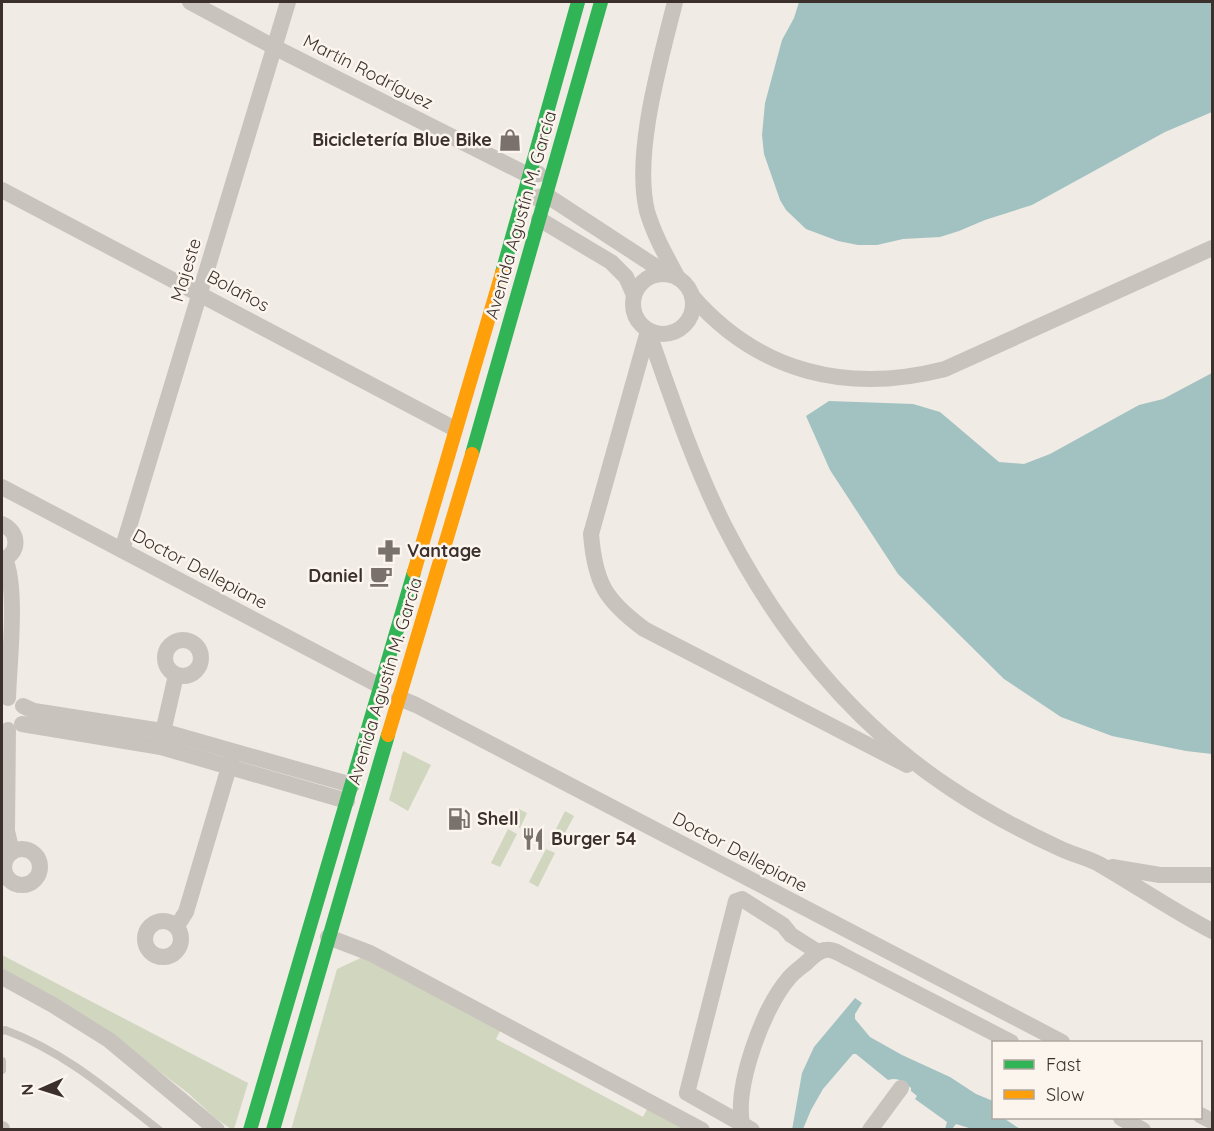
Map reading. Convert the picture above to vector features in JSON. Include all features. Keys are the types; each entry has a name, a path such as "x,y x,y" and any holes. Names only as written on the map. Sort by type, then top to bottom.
{"main road":[{"name":"Avenida Agustín M. García","path":"250,1130 523,203 578,2"},
{"name":"Avenida Agustín M. García","path":"273,1130 601,2"}],"street":[{"name":"Martín Rodríguez","path":"190,2 530,176"},
{"name":"Majeste","path":"122,550 288,2"},
{"path":"673,276 652,226 647,208 644,178 645,147 658,68 675,2"},
{"path":"530,176 552,172"},
{"name":"Bolaños","path":"2,190 455,429"},
{"path":"523,203 546,195 673,276 689,289 693,306 691,316 685,325 668,334 648,331 635,315 634,295 643,281 659,274 673,276"},
{"path":"539,219 611,262 626,277 634,295"},
{"path":"575,240 584,219"},
{"path":"692,296 726,332 771,358 787,365 836,377 879,380 945,369 1212,248"},
{"path":"648,331 591,534 597,576 620,611 644,629 948,787 1020,829 1058,848 1097,863 1131,871 1169,875 1212,875"},
{"path":"648,331 692,452 724,525 787,630 858,715 886,740 948,787"},
{"path":"634,379 651,371 665,381"},
{"name":"Doctor Dellepiane","path":"2,487 380,686"},
{"path":"2,525 11,530 16,541 13,552 3,560 9,568 11,591 11,702 26,715 11,727 6,831 12,852"},
{"path":"161,739 176,675"},
{"path":"820,720 833,717 842,705 843,697"},
{"name":"Doctor Dellepiane","path":"399,698 1060,1041"},
{"path":"11,702 34,711 161,739 234,750 350,793"},
{"path":"11,727 161,739 229,767 350,793"},
{"path":"177,926 186,912 234,750"},
{"path":"1097,863 1161,903 1212,931"},
{"path":"1161,903 1158,898 1158,884 1169,875"},
{"path":"747,1127 687,1093 736,901 742,899 783,925 791,935 818,952"},
{"path":"328,937 370,953 702,1130"},
{"path":"747,1127 739,1109 742,1086 767,1014 789,977 818,952 825,949 1009,1041"},
{"path":"2,977 109,1040 217,1130"},
{"path":"2,993 34,996"},
{"path":"870,1130 900,1088"},
{"path":"1123,1119 1143,1130"}],"lane":[{"path":"2,1031 30,1039 74,1064 159,1130"},
{"path":"2,1061 2,1070"}],"green space":[{"path":"403,751 431,765 408,811 389,800"},
{"path":"519,809 527,813 520,828 511,824"},
{"path":"565,811 574,816 557,848 549,843"},
{"path":"508,829 517,834 500,867 491,863"},
{"path":"546,849 555,853 538,887 529,882"},
{"path":"2,955 248,1083 234,1129 214,1117 188,1093 109,1033 2,974"},
{"path":"365,956 501,1029 496,1039 643,1117 648,1107 693,1130 291,1130 337,969"}],"water":[{"path":"799,2 1212,2 1212,112 1165,132 1032,205 959,231 940,237 903,239 877,245 858,245 838,241 806,229 786,210 780,200 764,154 762,135 765,103 782,40 794,18"},
{"path":"1212,373 1212,754 1112,736 1061,717 1004,679 898,574 830,470 806,416 829,401 913,404 940,412 999,462 1024,464 1050,454 1139,405 1163,399"},
{"path":"855,998 862,1003 855,1014 855,1019 870,1037 992,1101 992,1119 1005,1119 1020,1129 972,1129 956,1124 952,1129 945,1129 947,1122 915,1099 917,1096 911,1088 898,1080 888,1080 853,1054 823,1089 803,1129 792,1130 802,1073 814,1047"}],"traffic: fast":[{"path":"502,273 578,2"},
{"path":"472,454 601,2"},
{"path":"250,1130 414,572"},
{"path":"273,1130 388,735"}],"traffic: slow":[{"path":"414,572 502,273"},
{"path":"388,735 472,454"}],"place":[{"name":"Bicicletería Blue Bike","path":"510,140"},
{"name":"Vantage","path":"389,551"},
{"name":"Daniel","path":"381,576"},
{"name":"Shell","path":"459,819"},
{"name":"Burger 54","path":"533,839"}]}
